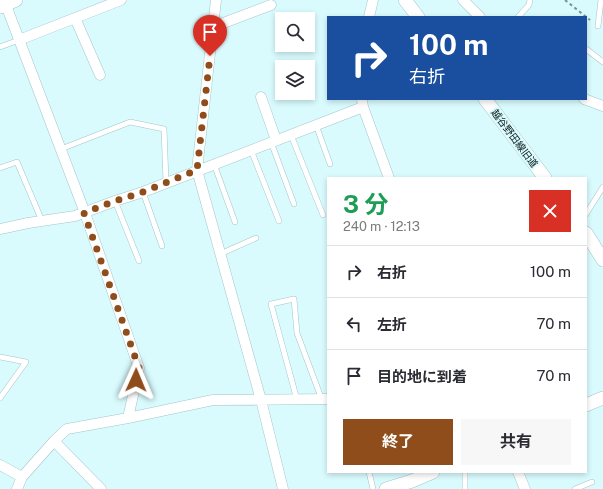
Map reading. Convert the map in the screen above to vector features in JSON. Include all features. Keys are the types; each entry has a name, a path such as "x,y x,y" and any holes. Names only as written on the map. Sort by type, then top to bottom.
{"street":[{"path":"19,40 121,0"},
{"path":"216,0 197,170 261,400 283,489"},
{"path":"369,16 373,0"},
{"path":"405,0 417,16"},
{"path":"463,0 479,16"},
{"path":"6,3 84,213 139,368 128,418"},
{"path":"213,27 271,6"},
{"path":"76,18 100,75"},
{"path":"261,97 274,141"},
{"name":"越谷野田線旧道","path":"486,100 544,177"},
{"path":"587,100 603,106"},
{"path":"0,229 75,216 84,213 143,192 316,125 363,103 389,177"},
{"path":"588,238 603,260"},
{"path":"587,405 603,398"},
{"path":"17,489 22,477 54,441 67,429 213,400 325,400"},
{"path":"54,441 101,489"},
{"path":"0,465 22,477"},
{"path":"386,489 412,481 431,473"},
{"path":"518,473 524,489"}],"lane":[{"path":"519,16 530,5 530,0"},
{"path":"598,26 601,0"},
{"path":"0,47 19,40"},
{"path":"587,50 603,62"},
{"path":"60,149 130,122 164,129 166,182"},
{"path":"316,125 330,164"},
{"path":"291,134 323,214"},
{"path":"274,141 294,204"},
{"path":"251,150 279,221"},
{"path":"0,168 17,162 42,221"},
{"path":"214,164 235,222"},
{"path":"587,212 603,187"},
{"path":"143,192 162,246"},
{"path":"115,201 138,261"},
{"path":"220,254 256,238"},
{"path":"297,400 271,304 294,299 297,333 325,400"},
{"path":"0,358 26,362 0,398"},
{"path":"369,473 373,489"},
{"path":"465,473 465,489"},
{"path":"575,489 592,482"}],"path":[{"path":"565,0 585,16"},
{"path":"587,17 598,26"}],"route":[{"path":"136,380 139,368 84,213 143,192 197,170 210,56"}]}
